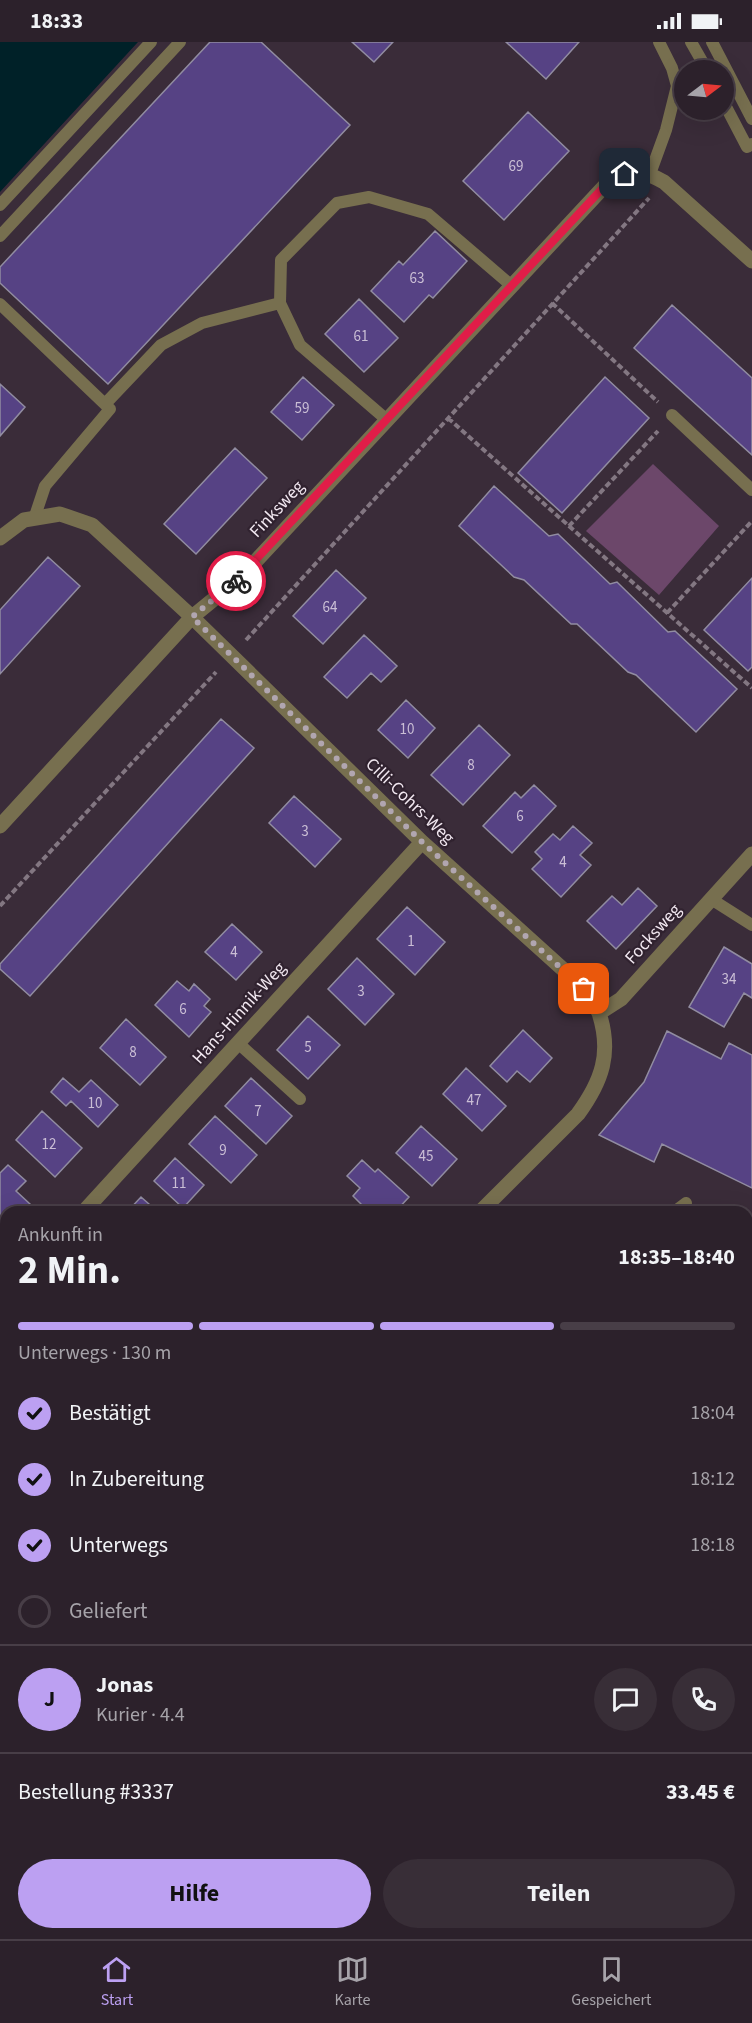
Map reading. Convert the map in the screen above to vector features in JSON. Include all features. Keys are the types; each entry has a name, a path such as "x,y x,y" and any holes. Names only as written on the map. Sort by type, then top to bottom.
{"street":[{"name":"Finksweg","path":"0,826 192,617 241,577 613,177 637,171 657,178"},
{"path":"657,178 752,261"},
{"name":"Cilli-Cohrs-Weg","path":"0,538 24,520 60,514 92,525 192,617 422,842 576,981 592,1000 598,1013"},
{"name":"Hans-Hinnik-Weg","path":"89,1206 422,842"},
{"name":"Focksweg","path":"598,1013 621,999 752,854"},
{"path":"486,1206 578,1114 590,1098 597,1085 604,1060 604,1037 598,1013"}],"lane":[{"path":"0,205 151,42"},
{"path":"0,236 180,42"},
{"path":"657,178 677,86 672,68 659,42"},
{"path":"691,42 701,60"},
{"path":"712,42 752,119"},
{"path":"734,120 750,148"},
{"path":"387,420 300,345 280,303 281,260 337,203 369,196 428,213 512,286"},
{"path":"106,403 161,345 202,323 280,303"},
{"path":"0,304 110,409 45,486 34,519"},
{"path":"672,415 752,490"},
{"path":"711,899 752,926"},
{"path":"238,1043 300,1099"},
{"path":"682,1206 686,1203"}],"path":[{"path":"0,906 232,656 552,303 657,178"},
{"path":"552,303 672,415 568,526"},
{"path":"448,418 752,688"},
{"path":"667,613 752,521"}],"shaded area":[{"path":"653,464 719,526 659,595 586,531"}],"water":[{"path":"0,42 138,42 0,192"}],"building":[{"path":"210,42 261,42 350,125 108,384 0,283 0,267"},
{"path":"352,42 393,42 374,62"},
{"path":"506,42 579,42 546,79"},
{"path":"528,112 569,151 504,220 463,181"},
{"path":"435,231 467,261 433,298 429,295 404,322 371,291 399,261 403,265"},
{"path":"359,299 398,338 364,372 325,334"},
{"path":"672,305 752,378 752,455 634,348"},
{"path":"303,377 334,405 302,440 271,412"},
{"path":"605,377 649,418 562,513 518,473"},
{"path":"0,384 25,407 0,436"},
{"path":"235,448 267,478 196,554 164,524"},
{"path":"494,486 549,536 558,534 610,584 617,582 668,632 675,631 737,689 696,732 636,675 628,672 577,624 571,624 524,580 514,577 459,526"},
{"path":"48,557 80,586 0,674 0,610"},
{"path":"336,570 366,598 323,644 293,616"},
{"path":"752,578 752,667 748,671 704,630"},
{"path":"364,635 397,666 381,682 371,673 347,698 324,677"},
{"path":"406,700 435,728 408,758 378,730"},
{"path":"221,719 254,748 30,996 0,969 0,964"},
{"path":"479,725 510,755 463,805 431,775"},
{"path":"534,785 556,806 512,853 483,826 515,792 521,798"},
{"path":"294,796 341,839 315,867 269,823"},
{"path":"573,826 592,843 580,855 591,865 561,897 532,869 542,859 535,852 553,834 560,840"},
{"path":"638,888 657,906 616,949 587,921 612,896 622,905"},
{"path":"407,907 445,942 415,975 377,939"},
{"path":"232,924 262,952 236,980 205,952"},
{"path":"724,947 752,964 752,998 744,993 724,1027 689,1007"},
{"path":"357,958 394,994 365,1025 328,989"},
{"path":"177,981 189,991 194,984 210,999 204,1006 211,1012 189,1037 155,1005"},
{"path":"308,1016 340,1045 308,1079 277,1050"},
{"path":"126,1019 166,1057 140,1085 100,1048"},
{"path":"523,1030 552,1058 530,1082 517,1071 507,1082 490,1066"},
{"path":"667,1031 721,1059 729,1043 752,1055 752,1188 662,1144 654,1162 599,1135 644,1082"},
{"path":"466,1068 506,1106 482,1131 443,1094"},
{"path":"63,1078 79,1092 91,1080 118,1105 98,1127 71,1101 66,1106 51,1092"},
{"path":"251,1078 292,1116 266,1144 225,1106"},
{"path":"42,1111 82,1148 55,1177 16,1140"},
{"path":"215,1116 257,1155 231,1183 189,1144"},
{"path":"421,1126 457,1159 432,1186 396,1153"},
{"path":"175,1158 204,1185 185,1206 181,1206 154,1181"},
{"path":"362,1160 375,1172 378,1169 409,1197 401,1206 363,1206 353,1196 360,1188 347,1176"},
{"path":"8,1165 26,1181 16,1191 30,1204 28,1206 0,1206 0,1173"},
{"path":"141,1197 151,1206 133,1206"}],"way so far":[{"path":"236,581 192,617 422,842 584,989"}],"route":[{"path":"236,581 613,177 625,174"}]}
